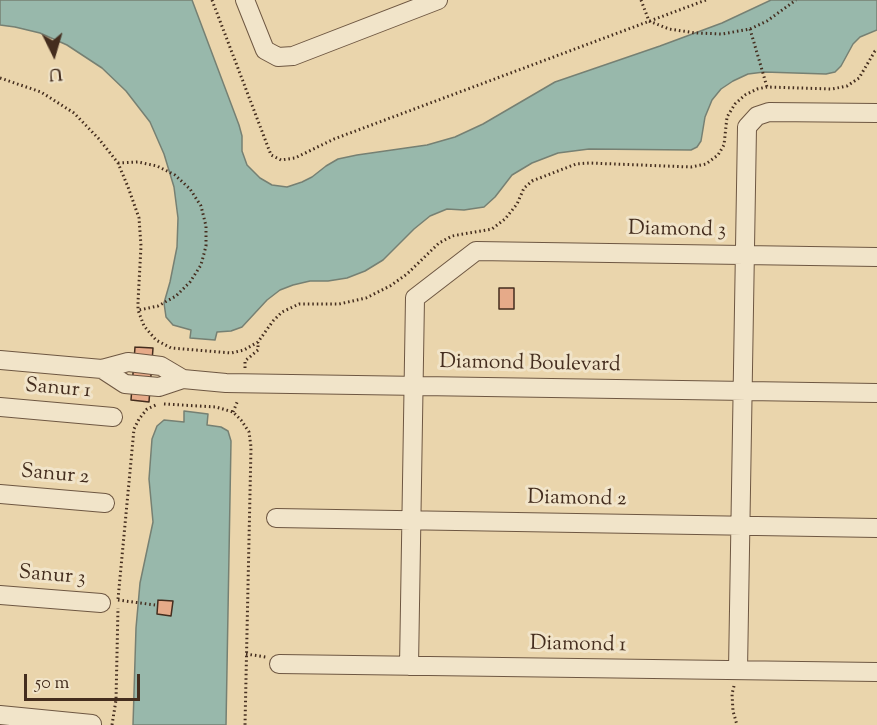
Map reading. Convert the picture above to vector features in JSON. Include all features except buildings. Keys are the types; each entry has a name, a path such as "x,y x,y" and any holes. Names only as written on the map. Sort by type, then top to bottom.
{"street":[{"path":"245,0 265,50 278,57 293,56 438,0"},
{"path":"738,670 747,127 757,116 769,112 877,113"},
{"name":"Diamond 3","path":"414,386 415,298 476,251 877,257"},
{"name":"Diamond Boulevard","path":"0,360 102,369 125,384 159,387 183,379 236,383 877,393"},
{"path":"409,666 414,386"},
{"name":"Sanur 1","path":"0,407 113,417"},
{"name":"Sanur 2","path":"0,494 105,503"},
{"name":"Diamond 2","path":"276,518 877,528"},
{"name":"Sanur 3","path":"0,595 110,602"},
{"name":"Diamond 1","path":"279,664 877,672"},
{"path":"0,715 92,724"}],"path":[{"path":"212,0 271,155 281,160 295,158 334,140 706,0"},
{"path":"641,0 649,21 669,29 722,34 750,28 766,21 796,0"},
{"path":"750,28 767,87"},
{"path":"0,78 41,92 74,113 118,163 139,218 141,246 138,310 144,326 156,340 171,348 231,353 244,350 258,342 282,312 299,304 339,304 366,298 407,274 439,243 452,236 492,229 505,219 517,204 524,188 532,181 576,164 691,167 706,164 718,155 724,145 728,117 735,104 745,95 767,87 832,89 847,86 858,78 877,50"},
{"path":"118,163 138,162 157,166 175,175 190,189 201,206 206,226 206,246 201,265 190,282 176,296 158,306 138,310"},
{"path":"112,725 116,700 110,602 134,429 147,409 158,404 216,407 233,412 249,432 245,725"},
{"path":"110,602 156,605"},
{"path":"737,725 732,694 738,670"}],"shaded area":[{"path":"0,0 192,0 239,125 242,151 247,165 260,178 272,185 287,187 312,177 338,159 427,145 455,137 483,124 555,82 722,23 771,0 877,0 877,30 860,37 853,44 841,66 835,72 826,74 764,72 748,74 733,81 721,89 712,100 705,117 701,141 691,150 589,149 558,153 532,163 512,175 484,207 464,210 447,209 430,216 383,260 365,271 347,278 310,281 280,290 267,300 242,327 217,332 215,340 190,338 191,330 173,325 166,317 164,303 177,247 178,218 174,187 164,154 150,122 126,91 102,68 67,45 40,33 0,25"},
{"path":"184,411 208,414 207,425 221,427 228,431 231,441 226,725 133,725 140,583 153,522 149,479 152,439 157,426 164,420 184,422"}]}
